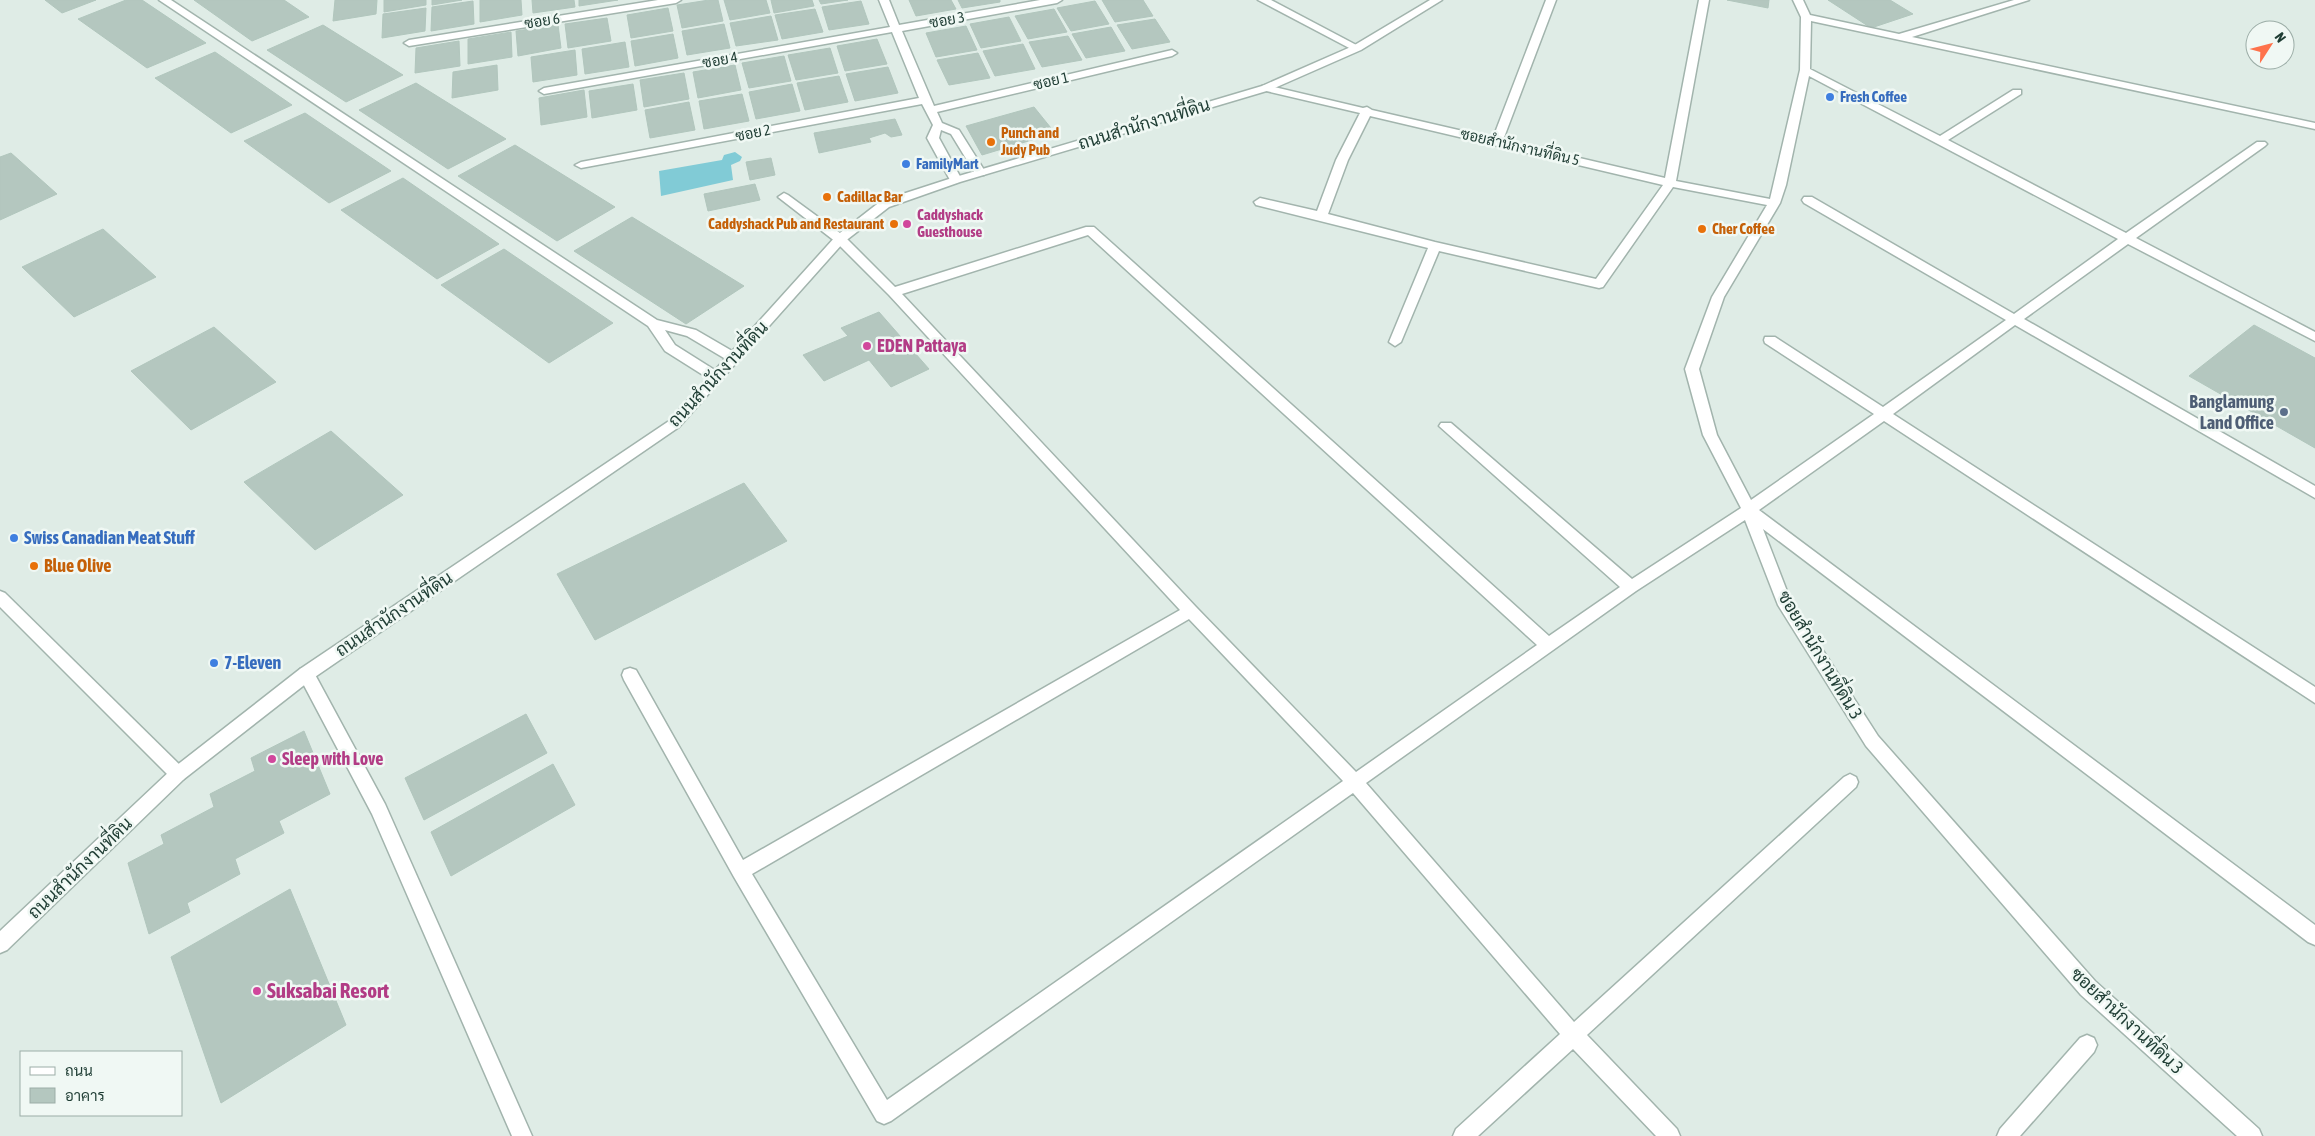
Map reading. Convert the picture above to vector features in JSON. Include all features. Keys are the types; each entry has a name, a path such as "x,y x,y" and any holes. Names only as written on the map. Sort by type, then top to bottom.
{"street":[{"path":"164,0 653,323 691,333 734,358"},
{"name":"ซอย 6","path":"409,43 676,0"},
{"path":"884,0 938,125 955,132 980,172"},
{"name":"ซอย 3","path":"896,29 1057,0"},
{"path":"1263,0 1357,48"},
{"name":"ถนนสำนักงานที่ดิน","path":"0,944 178,774 306,674 674,424 840,239 885,204 980,172 1266,88 1357,48 1437,0"},
{"path":"1497,141 1551,0"},
{"path":"1260,202 1435,246 1599,284 1670,183 1704,0"},
{"name":"ซอยสำนักงานที่ดิน 3","path":"1798,0 1806,17 1805,70 1774,203 1718,297 1692,369 1710,435 1749,510 1783,601 1872,740 2088,988 2252,1136"},
{"path":"1899,38 2024,0"},
{"path":"1806,17 2315,126"},
{"name":"ซอย 4","path":"544,90 896,29"},
{"name":"ซอย 1","path":"928,105 1172,52"},
{"path":"1805,70 2315,337"},
{"name":"ซอยสำนักงานที่ดิน 5","path":"1266,88 1367,110 1670,183 1774,203"},
{"path":"1941,140 2017,92"},
{"name":"ซอย 2","path":"581,165 928,105"},
{"path":"1321,216 1342,160 1367,110"},
{"path":"938,125 933,138 956,180"},
{"path":"630,675 740,871 884,1114 1631,587 1749,510 2016,320 2125,238 2262,144"},
{"path":"784,197 840,239 893,292 1191,611 1354,781 1574,1036 1670,1136"},
{"path":"1808,200 2315,493"},
{"path":"893,292 1090,230 1549,646"},
{"path":"1395,342 1435,246"},
{"path":"653,323 670,348 716,377"},
{"path":"1770,340 2315,696"},
{"path":"1446,426 1631,587"},
{"path":"1749,510 2315,936"},
{"path":"0,597 178,774"},
{"path":"740,871 1191,611"},
{"path":"306,674 379,810 522,1136"},
{"path":"1463,1136 1850,782"},
{"path":"2007,1136 2087,1045"}],"water":[{"path":"735,152 742,157 740,161 731,165 733,180 661,196 659,171 722,160 724,155"}],"building":[{"path":"45,0 96,0 62,13"},
{"path":"126,0 142,0 206,43 147,68 78,19"},
{"path":"194,0 284,0 309,17 252,41"},
{"path":"335,0 377,0 376,14 333,21"},
{"path":"384,0 426,0 426,5 384,12"},
{"path":"432,0 462,0 432,5"},
{"path":"480,0 521,0 522,15 480,22"},
{"path":"532,0 574,0 575,7 533,13"},
{"path":"579,0 618,0 579,6"},
{"path":"718,0 723,21 682,28 677,5"},
{"path":"724,0 766,0 770,13 730,20"},
{"path":"771,0 812,0 814,6 774,13"},
{"path":"819,0 848,0 821,4"},
{"path":"909,0 951,0 956,9 916,16"},
{"path":"958,0 1000,0 1000,2 962,8"},
{"path":"1102,0 1143,0 1153,16 1115,22"},
{"path":"1727,0 1769,0 1768,8"},
{"path":"1828,0 1890,0 1913,14 1871,28"},
{"path":"473,1 474,24 431,31 432,7"},
{"path":"861,1 869,24 829,30 822,7"},
{"path":"1095,1 1109,24 1071,31 1057,8"},
{"path":"426,8 425,31 382,38 383,14"},
{"path":"668,8 673,31 631,38 627,15"},
{"path":"815,9 823,32 782,39 775,15"},
{"path":"1054,9 1067,32 1028,39 1015,16"},
{"path":"771,16 778,40 736,46 730,23"},
{"path":"1009,17 1021,41 981,48 970,24"},
{"path":"607,18 611,41 568,48 565,24"},
{"path":"1155,19 1170,42 1132,49 1117,25"},
{"path":"724,24 730,48 687,55 682,31"},
{"path":"323,25 403,75 346,102 267,50"},
{"path":"558,25 561,48 518,56 516,31"},
{"path":"966,26 977,50 936,57 926,33"},
{"path":"1111,27 1125,51 1086,58 1072,34"},
{"path":"511,32 512,57 468,64 468,39"},
{"path":"673,34 678,58 635,66 631,41"},
{"path":"1068,36 1082,60 1042,67 1029,42"},
{"path":"877,39 887,64 845,71 837,46"},
{"path":"459,41 460,66 415,73 416,48"},
{"path":"625,42 629,67 585,74 582,49"},
{"path":"1023,44 1035,69 995,76 983,51"},
{"path":"830,48 838,73 796,80 788,55"},
{"path":"575,50 577,75 533,82 531,57"},
{"path":"215,52 292,105 231,133 155,78"},
{"path":"978,53 990,78 949,85 937,60"},
{"path":"784,56 791,81 749,88 742,63"},
{"path":"497,65 498,90 452,98 453,72"},
{"path":"735,65 741,90 698,98 693,72"},
{"path":"888,67 898,93 855,101 846,74"},
{"path":"684,73 689,99 644,107 640,80"},
{"path":"839,76 848,102 805,110 797,83"},
{"path":"416,83 506,139 448,169 359,110"},
{"path":"633,84 637,110 592,118 589,91"},
{"path":"792,84 800,111 756,119 749,92"},
{"path":"584,90 587,117 541,125 539,98"},
{"path":"742,94 749,121 704,129 699,101"},
{"path":"689,102 695,130 650,138 645,110"},
{"path":"1034,107 1055,133 982,155 966,126"},
{"path":"305,113 391,171 329,203 244,141"},
{"path":"895,119 902,135 891,137 885,133 869,138 871,142 819,153 814,133"},
{"path":"515,145 615,207 557,241 458,176"},
{"path":"11,153 57,194 0,220 0,157"},
{"path":"771,158 775,175 750,180 746,162"},
{"path":"403,178 499,244 437,279 341,210"},
{"path":"755,184 760,200 708,211 704,194"},
{"path":"632,217 744,286 686,324 574,251"},
{"path":"103,229 156,277 74,317 22,267"},
{"path":"504,249 613,323 549,363 441,285"},
{"name":"EDEN Pattaya","path":"879,312 929,369 891,387 869,360 824,381 803,355 848,336 841,328"},
{"name":"Banglamung Land Office","path":"2254,325 2315,358 2315,448 2189,376"},
{"path":"214,327 276,382 191,430 131,371"},
{"path":"331,431 403,495 315,550 244,482"},
{"path":"744,483 787,541 595,640 557,574"},
{"path":"526,714 547,753 424,820 405,778"},
{"path":"304,731 330,794 279,821 284,833 235,859 240,874 187,903 190,912 149,934 128,863 164,844 161,835 214,807 210,794 255,771 251,758"},
{"path":"553,764 575,805 451,876 431,832"},
{"name":"Suksabai Resort","path":"290,889 346,1025 221,1103 171,957"}],"place":[{"name":"Fresh Coffee","path":"1830,97"},
{"name":"Punch and Judy Pub","path":"991,142"},
{"name":"FamilyMart","path":"906,164"},
{"name":"Cadillac Bar","path":"827,197"},
{"name":"Caddyshack Pub and Restaurant","path":"894,224"},
{"name":"Caddyshack Guesthouse","path":"907,224"},
{"name":"Cher Coffee","path":"1702,229"},
{"name":"EDEN Pattaya","path":"867,346"},
{"name":"Banglamung Land Office","path":"2284,412"},
{"name":"Swiss Canadian Meat Stuff","path":"14,538"},
{"name":"Blue Olive","path":"34,566"},
{"name":"7-Eleven","path":"214,663"},
{"name":"Sleep with Love","path":"272,759"},
{"name":"Suksabai Resort","path":"257,991"}]}
